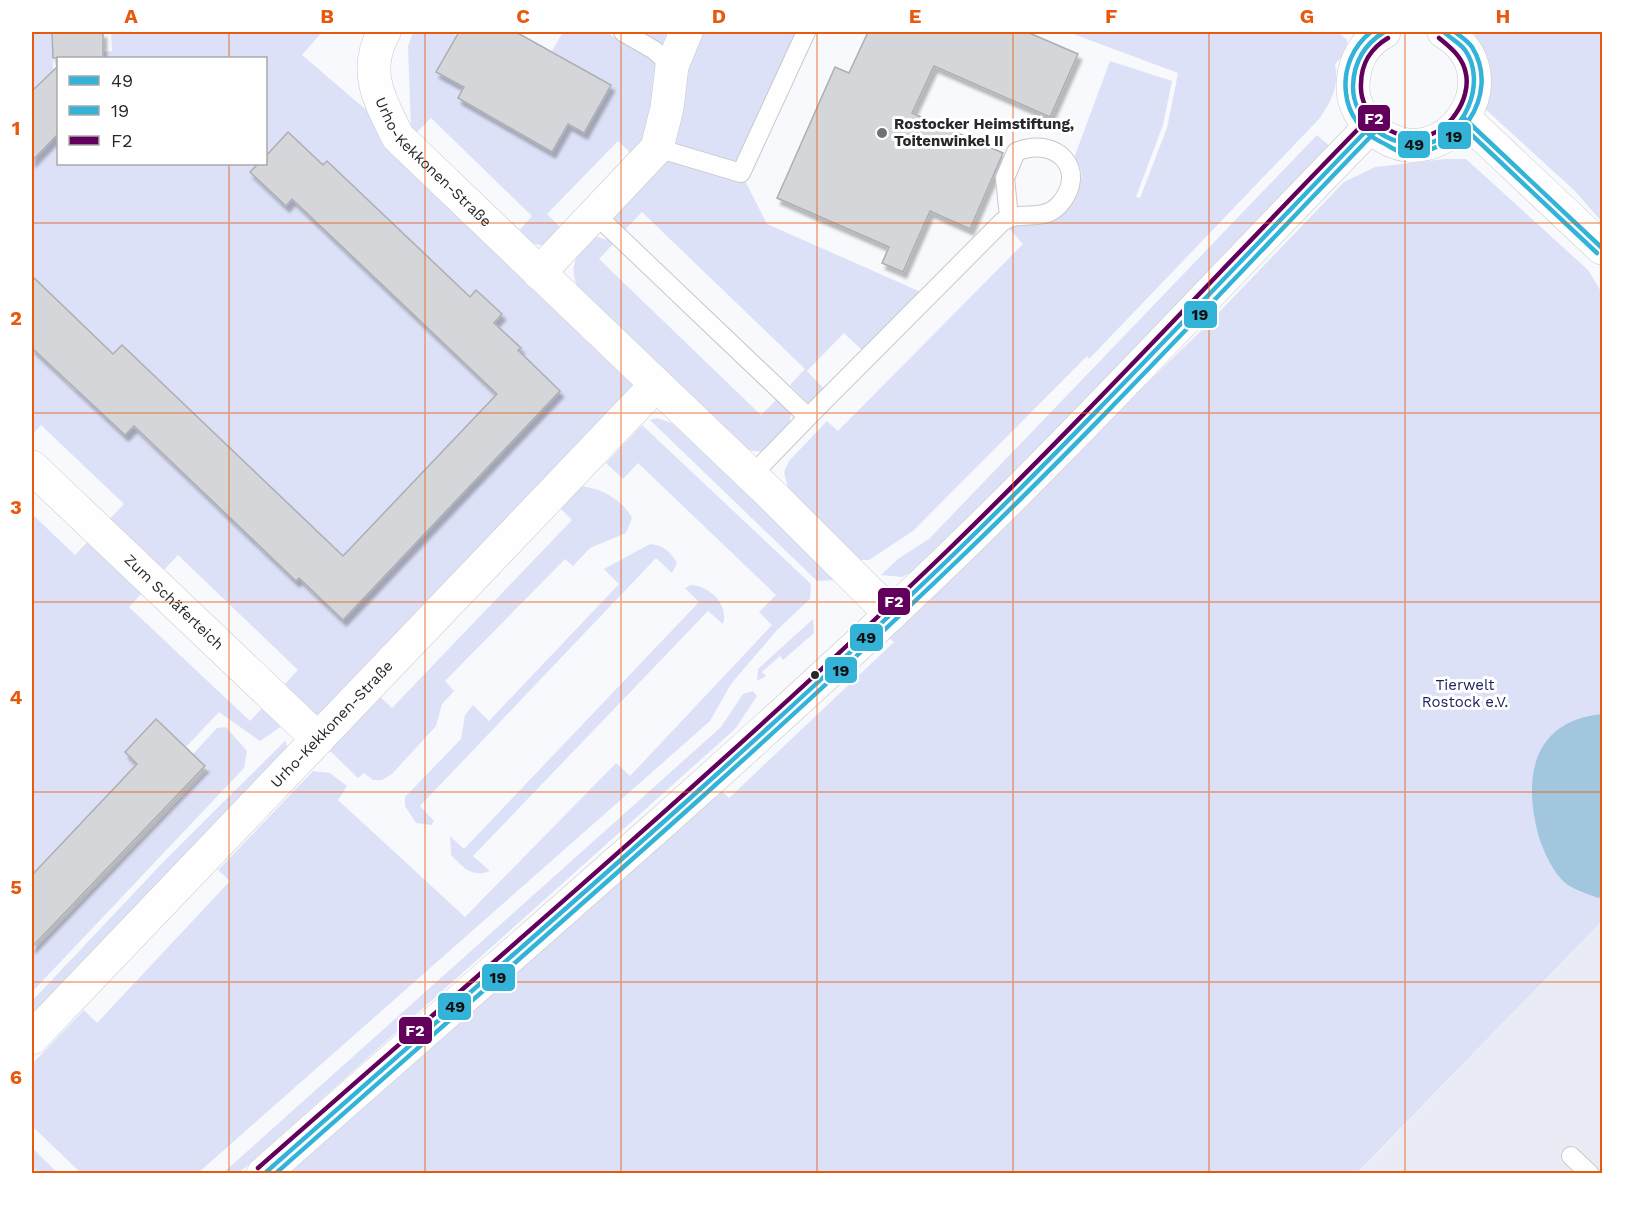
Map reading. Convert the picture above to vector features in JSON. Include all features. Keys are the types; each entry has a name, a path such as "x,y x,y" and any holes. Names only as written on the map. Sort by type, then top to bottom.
{"street":[{"name":"Urho-Kekkonen-Straße","path":"384,32 374,63 374,84 398,137 752,476 891,614"},
{"path":"540,273 657,148 667,108 672,66 686,32"},
{"path":"1376,33 1365,46 1353,73 1355,102 1370,127 1385,138 1402,144 1419,145 1437,140 1452,131 1464,118 1471,104 1474,73 1461,45 1444,32"},
{"path":"1464,118 1602,248"},
{"path":"263,1173 782,715 891,614 1039,470 1370,127"},
{"name":"Urho-Kekkonen-Straße","path":"32,1038 656,385"},
{"name":"Zum Schäferteich","path":"32,467 318,739"}],"lane":[{"path":"623,32 654,50 672,66"},
{"path":"657,148 741,173 807,32"},
{"path":"595,214 808,417"},
{"path":"752,476 808,417 1009,217"},
{"path":"1570,1156 1590,1173"}],"shaded area":[{"path":"1602,714 1602,897 1598,898 1568,885 1554,869 1538,834 1532,792 1533,772 1538,755 1547,740 1561,728 1579,719"},
{"path":"1602,921 1602,1173 1357,1174 1386,1144"}],"green space":[{"path":"32,32 52,32 53,71 32,91"},
{"path":"111,32 322,32 302,55 405,143 656,385 369,686 392,708 572,520 559,507 581,486 611,496 628,511 632,518 626,533 590,548 573,566 565,559 445,681 454,691 442,704 436,726 392,774 382,780 373,780 364,773 358,778 295,717 260,741 219,712 186,747 156,719 125,751 137,764 32,875 32,514 75,555 124,504 41,425 32,435 32,348 77,392 86,382 296,581 299,578 343,620 560,391 518,350 521,347 494,323 502,314 477,290 470,297 328,161 323,165 288,132 267,155 267,57 103,57 103,52 112,51","holes":["178,555 298,670 250,721 129,607"]},
{"path":"413,32 449,32 457,35 436,72 464,87 458,98 552,152 568,124 584,132 611,85 552,51 563,32 605,32 657,61 663,74 638,160 618,141 547,214 566,233 548,244 530,242 518,232 532,216 431,118 415,134 411,128 408,46"},
{"path":"623,32 806,32 741,173 767,224 930,296 868,356 844,333 807,371 830,395 815,410 790,385 805,369 642,212 619,236 595,214 642,165 672,66"},
{"path":"1068,32 1338,32 1347,40 1348,50 1335,64 1336,79 1333,93 1319,119 1089,359 1087,356 913,531 869,560 860,560 789,492 784,472 789,461 827,421 838,431 1023,244 1007,226 1074,197 1082,177 1074,158 1110,61 1172,81 1163,125 1136,197 1140,198 1167,128 1178,73"},
{"path":"1475,32 1602,32 1602,222 1575,191 1482,106"},
{"path":"1317,135 1331,147 1022,469 921,567 902,577 881,575 898,559 929,539"},
{"path":"55,137 57,139 57,165 257,165 250,172 286,206 292,199 497,394 343,556 122,345 113,354 32,276 32,149 38,155"},
{"name":"Tierwelt Rostock e.V.","path":"1445,159 1466,159 1588,270 1602,293 1602,921 1357,1173 285,1174 721,790 729,798 894,642 886,635 1202,330 1344,182 1375,167"},
{"path":"598,237 615,242 599,259 761,415 779,397 791,413 786,432 778,445 764,451 745,449 579,290 574,274 576,259 584,246"},
{"path":"657,418 672,423 837,580 817,581 650,420"},
{"path":"642,425 811,584 810,599 777,630 731,684 710,721 198,1173 81,1173 32,1126 32,1064 84,1010 97,1023 230,881 218,870 313,771 330,773 347,786 338,800 465,917 616,763 630,776 772,625 759,612 776,595 638,463 623,479 606,463"},
{"path":"650,544 663,548 672,556 677,563 672,573 656,558 420,806 434,821 431,825 416,823 405,806 405,797 461,739 465,715 473,705 489,721 619,584 604,569"},
{"path":"691,585 705,589 721,604 723,624 708,611 473,856 490,871 478,873 464,868 451,855 450,836 464,849 699,602 685,588"},
{"path":"813,619 814,633 783,660 780,656 762,672 766,676 757,681 758,669"},
{"path":"753,691 757,696 735,729 239,1173 222,1174 721,727 743,694"},
{"path":"226,727 247,751 244,768 32,992 32,953 209,769 193,754 217,728"},
{"path":"285,741 288,748 32,1019 32,1001 168,857"},
{"path":"32,1148 58,1173 39,1173 32,1166"}],"building":[{"path":"52,32 103,32 103,57 53,58"},
{"path":"459,32 516,32 611,85 584,133 568,124 552,152 458,98 464,87 436,72"},
{"name":"Rostocker Heimstiftung, Toitenwinkel II","path":"868,32 1027,32 1078,54 1050,117 934,66 912,113 1003,153 970,229 930,211 903,272 882,263 889,247 777,198 835,67 849,73"},
{"path":"57,67 57,135 32,161 32,91"},
{"path":"288,132 323,165 327,161 470,297 476,290 502,314 494,323 521,348 518,350 560,391 343,620 299,578 296,581 134,426 125,435 32,348 32,276 113,354 122,345 343,556 497,394 292,199 286,206 250,172 257,165 267,165 267,155"},
{"path":"156,719 205,766 32,947 32,875 137,764 125,752"}],"transit line":[{"name":"19","path":"1371,32 1354,51 1348,67 1345,84 1347,101 1357,122 1368,134 1402,152 1422,151 1440,145 1456,135 1469,120 1478,103 1481,85 1480,66 1472,47 1455,32"},
{"name":"49","path":"1384,32 1371,42 1358,61 1353,85 1354,98 1366,121 1375,130 1398,142 1411,144 1424,144 1438,140 1451,132 1461,120 1473,92 1474,77 1465,50 1444,32"},
{"name":"F2","path":"1388,38 1372,52 1365,63 1361,77 1362,96 1365,106 1380,124 1389,130 1411,137 1433,134 1441,129 1456,113 1465,94 1467,84 1462,63 1456,53 1439,38"},
{"name":"49","path":"1464,118 1602,248"},
{"name":"F2","path":"258,1168 607,863 864,630 1054,444 1365,122"},
{"name":"19","path":"1459,123 1597,253"},
{"name":"49","path":"264,1174 612,868 869,635 1059,450 1370,127"},
{"name":"19","path":"275,1174 703,796 872,642 1115,404 1375,132"}],"place":[{"name":"Rostocker Heimstiftung, Toitenwinkel II","path":"882,133"}]}
